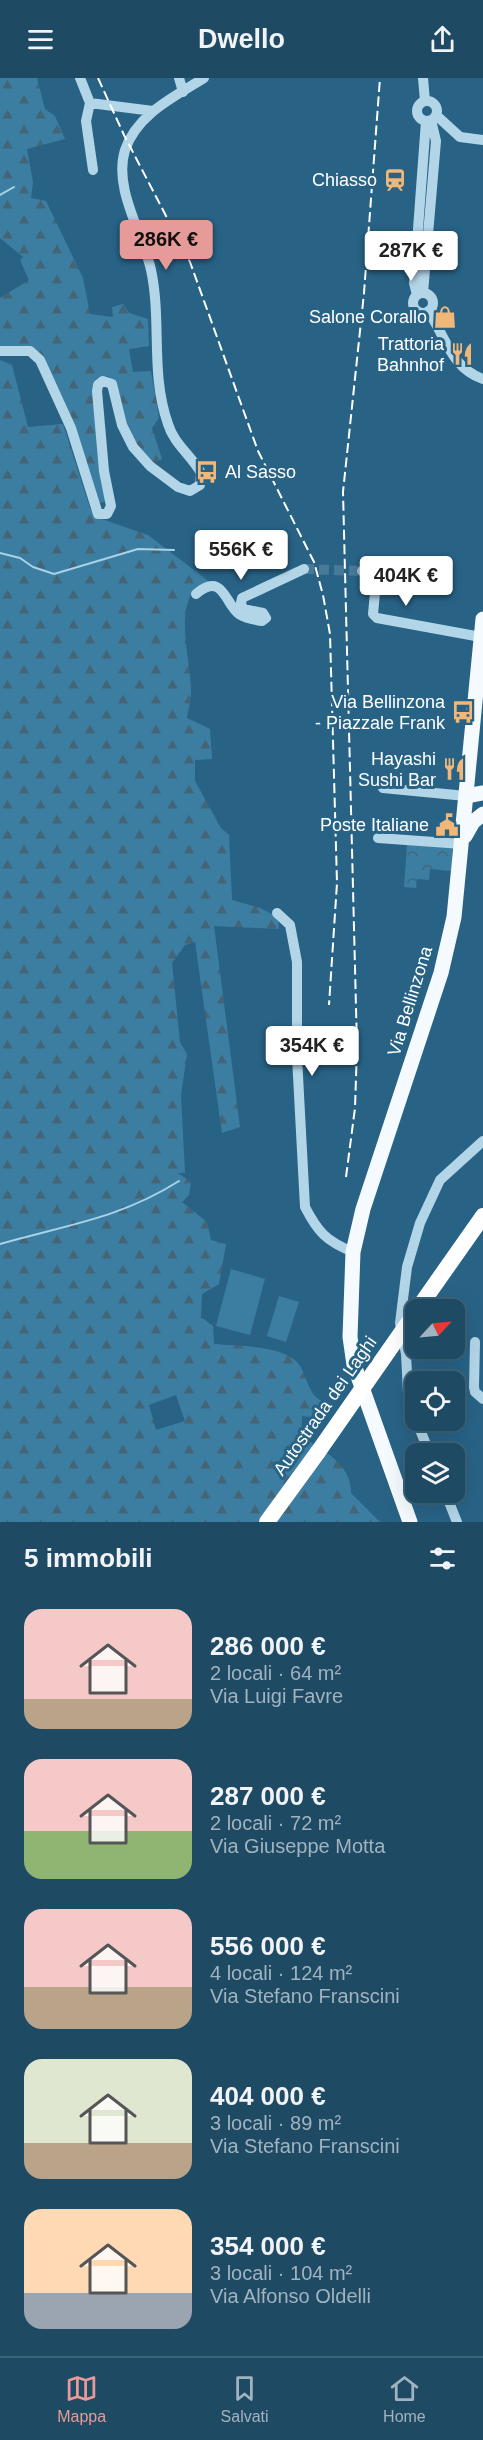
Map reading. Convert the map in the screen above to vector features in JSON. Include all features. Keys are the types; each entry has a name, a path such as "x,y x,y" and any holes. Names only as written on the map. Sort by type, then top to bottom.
{"highway":[{"name":"Autostrada dei Laghi","path":"425,1299 483,1216"},
{"path":"437,1299 483,1233"},
{"name":"Autostrada dei Laghi","path":"281,1522 320,1457 405,1329"},
{"name":"Autostrada dei Laghi","path":"267,1522 320,1457 405,1344"}],"main road":[{"name":"Via Bellinzona","path":"410,1522 354,1365 350,1337 353,1252 363,1209 441,973 454,916 481,665 483,619"},
{"path":"470,756 475,774 483,784"},
{"path":"462,841 473,822 483,812 470,803 466,796 483,794"}],"street":[{"path":"80,78 90,102 86,121 93,170"},
{"path":"179,78 183,92"},
{"path":"0,351 30,351 40,360 71,428 98,514 107,514 111,506 104,471 97,392 98,385 103,381 112,384 125,432 140,456 181,489 190,491 200,485 201,473 172,435 160,397 153,278 123,175 126,149 132,135 144,119 204,78"},
{"path":"423,78 425,101"},
{"path":"425,101 435,105 431,119 436,141 420,294 432,298 432,306 428,311 458,363 465,371 483,379"},
{"path":"425,101 419,105 417,111 420,118 431,119 460,137 483,140"},
{"path":"90,102 153,111"},
{"path":"129,107 144,119"},
{"path":"196,594 208,588 218,588 227,595 238,613 262,621 266,618 263,614 246,611 242,607 243,596 304,569"},
{"path":"362,571 373,574 376,582 373,614 377,618 481,637"},
{"path":"383,788 466,796"},
{"path":"378,838 462,841"},
{"path":"277,913 290,925 297,962 297,1057 304,1207 316,1228 331,1244 353,1252"},
{"path":"405,1371 400,1323 401,1294 420,1223 440,1180 483,1141"},
{"path":"475,1342 474,1387 475,1392 483,1400"},
{"path":"449,1503 457,1522"}],"green space":[{"path":"0,78 37,78 45,109 55,116 65,139 27,149 33,182 31,198 46,201 83,278 90,314 113,317 112,307 123,304 129,313 148,319 149,346 129,349 133,372 151,371 159,418 152,428 162,459 154,463 129,433 119,393 112,380 107,376 97,379 107,501 97,504 74,427 40,353 30,347 0,347 0,298 29,280 20,260 23,257 0,238"},
{"path":"0,360 12,365 28,427 63,424 90,508 96,517 148,535 211,583 192,592 185,617 191,682 191,700 187,718 210,729 212,759 195,760 195,781 221,828 229,835 232,900 260,908 278,917 279,929 214,926 240,1127 222,1133 195,942 185,945 172,963 180,1042 187,1054 181,1095 185,1173 178,1173 191,1182 189,1195 182,1202 207,1222 211,1240 226,1244 219,1284 202,1294 201,1317 213,1326 214,1344 269,1349 289,1356 297,1362 313,1393 322,1401 321,1412 311,1417 302,1416 301,1436 341,1466 347,1474 351,1493 380,1522 0,1522","holes":["176,1395 185,1421 156,1430 149,1405"]},
{"path":"407,844 453,847 451,871 430,869 429,880 417,879 416,888 404,887"},
{"path":"231,1269 265,1279 250,1335 216,1326"},
{"path":"279,1296 299,1302 286,1342 267,1336"}],"waterway":[{"path":"0,195 14,187"},
{"path":"0,553 20,558 33,567 54,574 138,549 174,550"},
{"path":"0,1244 113,1213 157,1194 179,1181"}],"tunnel":[{"path":"304,569 362,571"}],"railway":[{"path":"98,78 124,135 190,262 258,451 314,562 323,595 330,634 337,883 329,1005"},
{"path":"346,1177 355,1108 357,1047 343,492 364,293 380,78"}],"place":[{"name":"Chiasso","path":"395,180"},
{"name":"Salone Corallo","path":"445,317"},
{"name":"Trattoria Bahnhof","path":"462,354"},
{"name":"Al Sasso","path":"207,472"},
{"name":"Via Bellinzona - Piazzale Frank","path":"463,712"},
{"name":"Hayashi Sushi Bar","path":"454,769"},
{"name":"Poste Italiane","path":"447,825"}]}
